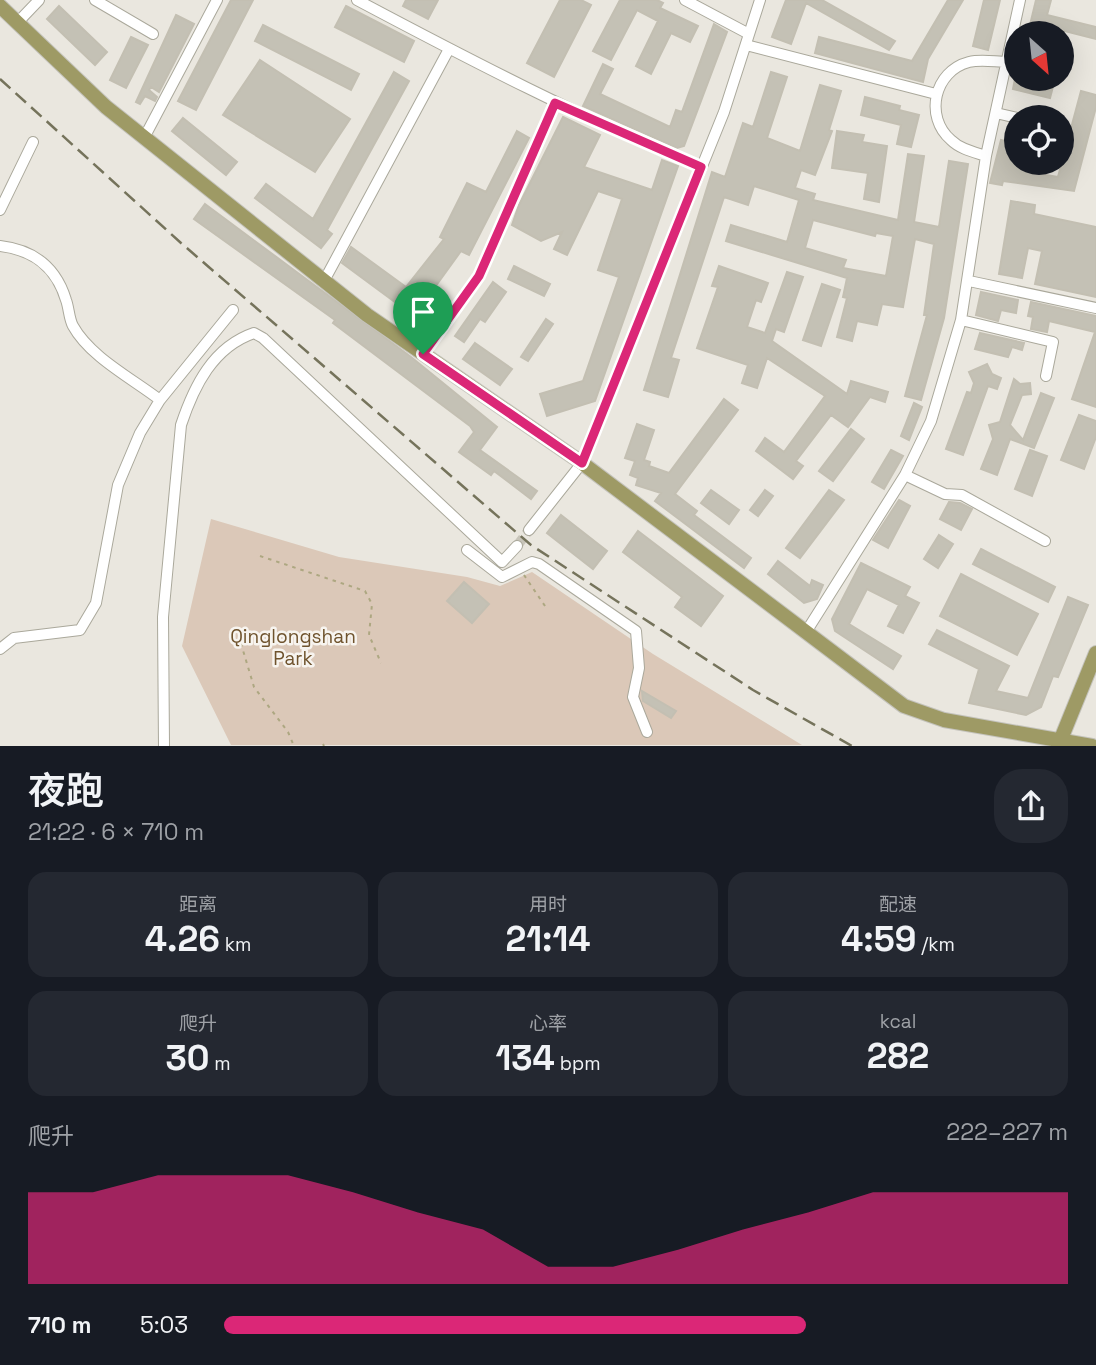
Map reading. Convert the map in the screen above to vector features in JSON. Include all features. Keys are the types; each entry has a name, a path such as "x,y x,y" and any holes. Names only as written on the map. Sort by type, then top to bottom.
{"main road":[{"path":"0,6 106,107 324,281 423,354 582,463 904,706 944,720 1092,746"},
{"path":"1061,739 1096,653"}],"street":[{"path":"17,23 39,0"},
{"path":"95,0 153,34"},
{"path":"144,138 217,0"},
{"path":"357,0 555,103 701,167"},
{"path":"685,0 749,34"},
{"path":"529,530 582,463 724,113 760,0"},
{"path":"1016,21 1020,0"},
{"path":"746,46 936,94"},
{"path":"324,281 449,49"},
{"path":"986,156 961,147 945,134 936,115 936,94 943,80 961,65 975,61 1004,62"},
{"path":"806,632 905,475 931,421 961,320 986,156 1004,79"},
{"path":"423,354 479,276 555,103"},
{"path":"996,113 1004,115"},
{"path":"0,210 33,142"},
{"path":"0,246 21,248 51,267 66,298 73,326 95,350 160,400"},
{"path":"969,281 1096,308"},
{"path":"0,649 14,639 79,630 96,603 118,485 140,433 160,400 233,310"},
{"path":"961,320 1053,342 1046,376"},
{"path":"164,746 163,617 181,425 191,397 219,351 236,339 254,333 263,338 502,562 516,545"},
{"path":"905,475 946,494 962,495 1045,541"},
{"path":"467,550 502,577 532,562 539,564 636,631 639,667 633,697 647,733"}],"path":[{"path":"260,556 365,591 372,604 369,635 381,663"},
{"path":"519,569 547,609"},
{"path":"236,627 254,687 280,721 294,746"}],"green space":[{"name":"Qinglongshan Park","path":"211,519 339,557 467,577 500,586 532,572 653,654 802,745 231,745 182,646"}],"building":[{"path":"231,0 253,0 196,110 178,101"},
{"path":"406,0 438,0 428,19 403,6"},
{"path":"560,0 581,0 591,5 554,77 527,63"},
{"path":"620,0 657,0 663,3 660,8 698,26 690,42 671,33 651,74 636,66 658,21 637,10 611,60 593,51"},
{"path":"786,0 822,0 895,41 889,50 806,3 791,44 772,37"},
{"path":"948,0 963,0 928,59 923,82 815,53 819,37 912,61"},
{"path":"984,0 1000,0 988,50 973,46"},
{"path":"1036,0 1051,0 1047,15 1072,21 1031,21"},
{"path":"59,6 107,52 95,65 47,19"},
{"path":"346,6 414,41 404,62 335,27"},
{"path":"176,15 194,24 159,92 151,87 149,90 157,97 155,101 145,96 140,104 136,102"},
{"path":"1074,22 1096,27 1096,39 1074,33"},
{"path":"714,24 727,32 684,146 677,148 583,106 603,64 613,69 600,94 670,127 676,110 682,112"},
{"path":"263,25 359,74 351,90 255,41"},
{"path":"131,37 148,45 126,88 110,80"},
{"path":"260,60 350,119 315,172 223,115"},
{"path":"394,72 409,81 327,230 332,234 321,248 255,198 266,184 313,219"},
{"path":"771,72 787,77 767,138 800,151 820,85 841,91 829,130 832,131 815,175 801,170 795,188 815,194 813,200 898,220 908,154 924,156 914,222 939,227 949,161 968,164 944,318 921,400 905,396 927,315 924,315 934,244 915,239 903,307 882,304 877,325 857,321 852,341 837,337 847,298 843,297 847,278 726,241 731,225 787,242 799,200 754,186 748,205 724,197 671,358 679,360 668,397 644,390 712,172 725,177 743,123 753,127","holes":["813,220 875,236 876,233 893,236 886,276 843,268 846,260 805,248"]},
{"path":"1021,91 1052,91 1050,98"},
{"path":"1081,91 1096,95 1096,107 1074,191 1003,181 1002,185 990,183 1001,140 1004,141 1004,175 1074,175 1074,117"},
{"path":"865,97 900,106 899,110 919,115 911,147 897,144 901,125 861,115"},
{"path":"563,117 600,135 584,167 652,190 662,160 678,166 595,401 547,416 540,394 583,381 619,277 598,270 622,199 598,191 567,255 554,249 562,232 541,241 512,225 519,205"},
{"path":"183,118 237,162 226,175 172,131"},
{"path":"517,131 529,138 469,255 461,251 414,316 342,263 351,247 406,287 444,239 440,237 467,183 486,192"},
{"path":"837,131 864,135 862,142 887,146 879,202 864,199 868,173 832,168"},
{"path":"1011,201 1035,205 1034,214 1096,227 1096,297 1035,284 1042,251 1028,248 1022,278 999,274"},
{"path":"205,204 411,357 497,427 480,450 537,491 531,499 494,471 491,475 459,452 474,432 470,426 333,323 335,320 194,219"},
{"path":"514,266 550,284 544,296 508,279"},
{"path":"719,266 768,283 761,302 756,300 747,327 765,333 787,272 803,277 784,332 776,329 772,341 847,394 851,381 888,392 885,402 870,397 848,427 831,415 796,461 803,466 793,479 756,451 765,438 784,452 825,396 767,358 757,388 742,383 748,365 697,348 718,287 712,286"},
{"path":"493,282 506,292 485,322 480,319 464,342 455,336"},
{"path":"822,284 840,290 821,346 803,340"},
{"path":"981,292 1018,300 1016,313 1001,310 998,321 976,315"},
{"path":"1031,302 1096,316 1096,407 1072,399 1095,332 1049,321 1047,332 1031,329 1033,317 1028,316"},
{"path":"546,319 553,324 528,361 521,357"},
{"path":"980,333 1024,343 1022,350 1012,347 1008,357 975,349"},
{"path":"475,343 512,369 500,385 463,359"},
{"path":"987,364 992,374 1001,378 997,389 988,386 963,455 946,449 967,392 971,393 974,383 969,372"},
{"path":"1014,379 1020,384 1030,383 1031,394 1022,395 1010,425 1023,440 1041,393 1054,398 1034,448 1010,439 997,475 981,469 993,439 989,425 1000,422"},
{"path":"724,399 738,410 675,494 697,511 694,515 751,558 744,568 655,501 661,493 636,485 638,478 630,475 635,461 625,458 637,424 654,430 644,460 650,462 649,466 669,473"},
{"path":"914,403 922,407 909,440 901,436"},
{"path":"1079,415 1096,421 1096,437 1084,469 1061,460"},
{"path":"851,429 864,439 833,481 819,471"},
{"path":"891,450 903,456 884,489 872,482"},
{"path":"1030,450 1047,456 1032,496 1015,489"},
{"path":"711,490 739,510 729,524 701,503"},
{"path":"765,490 773,496 758,516 750,510"},
{"path":"829,490 844,500 800,558 786,548"},
{"path":"899,500 910,506 888,548 873,540"},
{"path":"949,502 960,503 972,509 961,530 940,519"},
{"path":"561,515 607,551 593,569 547,533"},
{"path":"638,531 723,596 701,626 675,607 682,597 623,552"},
{"path":"939,535 953,544 938,568 924,559"},
{"path":"981,549 1055,587 1048,602 973,564"},
{"path":"778,561 810,586 812,580 823,585 817,599 804,603 768,574"},
{"path":"861,563 910,587 905,596 919,603 903,633 888,626 899,605 867,589 849,624 901,656 893,669 835,631 832,619"},
{"path":"961,574 1038,614 1017,655 940,616"},
{"path":"464,582 489,604 472,623 447,601"},
{"path":"1068,597 1088,605 1058,677 1053,676 1041,707 1026,715 969,703 979,669 929,644 937,630 1009,666 996,691 1028,698"},
{"path":"642,691 676,711 671,718 643,701"}],"tunnel":[{"path":"517,546 529,530"}],"railway":[{"path":"0,79 181,243 531,545 753,690 852,746"}],"route":[{"path":"555,103 603,127 701,167 582,463 423,354 479,276 555,103"}]}
